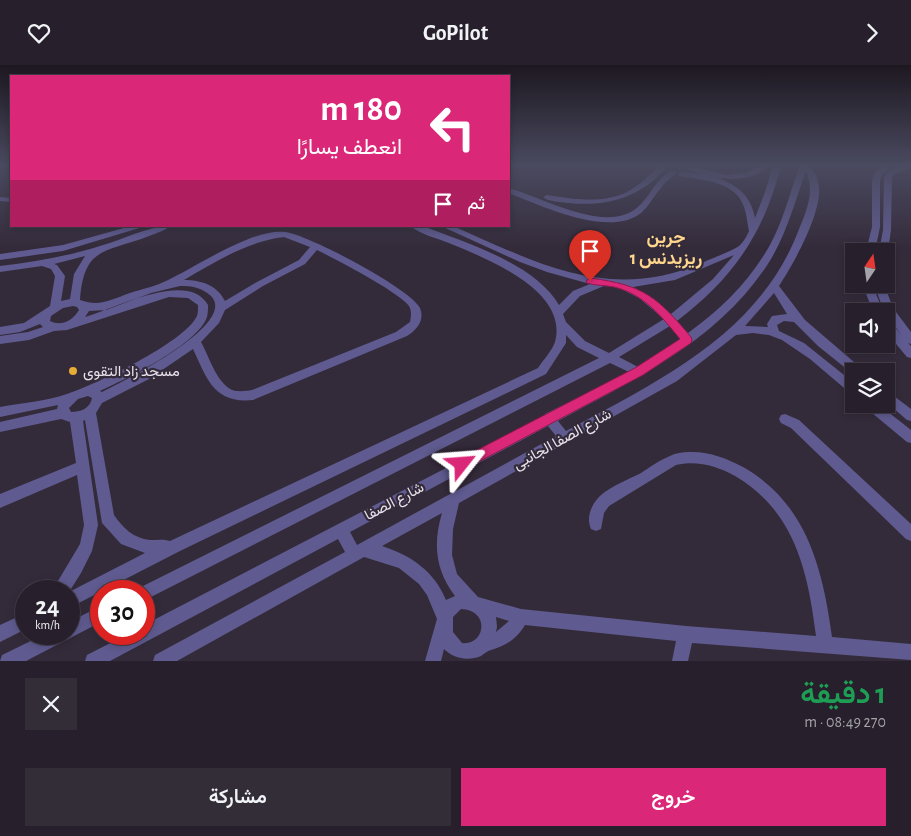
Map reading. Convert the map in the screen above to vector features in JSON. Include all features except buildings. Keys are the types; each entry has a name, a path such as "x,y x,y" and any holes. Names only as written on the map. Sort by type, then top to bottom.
{"street":[{"path":"517,193 600,220 614,220 632,215 653,193"},
{"path":"530,193 542,197 575,201 607,200 630,193"},
{"path":"738,193 748,205 753,229"},
{"name":"شارع الصفا","path":"155,587 610,358 671,320 729,268 764,210 769,193"},
{"name":"شارع الصفا","path":"93,661 639,372 687,340 734,299 767,257 778,237 795,193"},
{"name":"شارع الصفا الجانبى","path":"161,661 673,378 708,355 735,331 775,287 794,255 815,193"},
{"path":"872,243 876,227 876,193"},
{"path":"885,243 887,230 888,193"},
{"path":"623,196 642,205"},
{"path":"573,212 575,201"},
{"path":"0,257 63,249 139,227"},
{"path":"0,269 43,263 99,249 163,227"},
{"path":"80,594 175,546 542,371 561,344 562,324 559,311 550,297 522,274 416,227"},
{"path":"447,227 537,265 579,279 618,285 640,283 678,275 742,248"},
{"path":"0,340 29,336 52,328 96,318 156,293 169,284 263,237 284,233 294,235 315,246 407,300 414,306 417,314 416,322 410,329 386,342 264,391 241,397 230,395 222,390 195,341"},
{"path":"68,580 87,546 91,525 82,467 69,415 63,408 70,398 76,394 94,395 140,377 195,341 219,313 260,284 302,262 313,251 315,246"},
{"path":"72,323 83,313 79,305 78,272 86,260 99,249"},
{"path":"43,263 54,267 60,276 55,307"},
{"path":"169,284 183,282 206,287 220,299 219,313"},
{"path":"559,311 576,293 602,283"},
{"path":"618,285 648,299 661,309 687,340"},
{"path":"775,287 795,319 847,363"},
{"path":"0,331 20,329 46,315 55,307 79,305 98,308 156,293 180,293 198,298 203,303 202,319"},
{"path":"882,293 888,309 909,347"},
{"path":"175,546 152,548 132,543 116,533 106,518 90,412 94,395 163,352 182,338 202,319 219,313"},
{"path":"46,315 45,323 52,328"},
{"path":"774,332 772,324 776,319 784,317 795,319"},
{"path":"562,324 581,343 639,372"},
{"path":"735,331 753,328 774,332 797,343 845,383"},
{"path":"895,334 909,347"},
{"path":"542,371 555,385"},
{"path":"0,412 70,398"},
{"path":"895,403 911,416"},
{"path":"0,427 90,412"},
{"path":"881,413 911,438"},
{"path":"549,418 564,437"},
{"path":"784,419 795,424 911,534"},
{"path":"596,524 597,511 604,501 674,460 697,457 746,473 768,490 786,511 801,541 813,574 821,608 825,644"},
{"path":"0,501 82,467"},
{"path":"453,501 446,521 443,543 446,568 450,580 460,592 476,602 486,612 490,622 489,633 485,643"},
{"path":"341,529 359,551 386,554 406,563 426,578 438,598 444,620 444,633 455,655 472,651 485,643 500,640 513,631 521,617"},
{"path":"426,578 446,568"},
{"path":"432,661 449,609 455,603 464,600 476,602 521,617 686,634 911,652"},
{"path":"0,634 15,626"},
{"path":"680,661 686,634"},
{"path":"8,661 40,645"}],"place":[{"name":"مسجد زاد التقوى","path":"73,371"}],"district":[{"name":"جرين ريزيدنس 1","path":"666,247"}],"route":[{"path":"462,464 639,372 687,340 661,309 634,290 618,285 590,281"}]}
